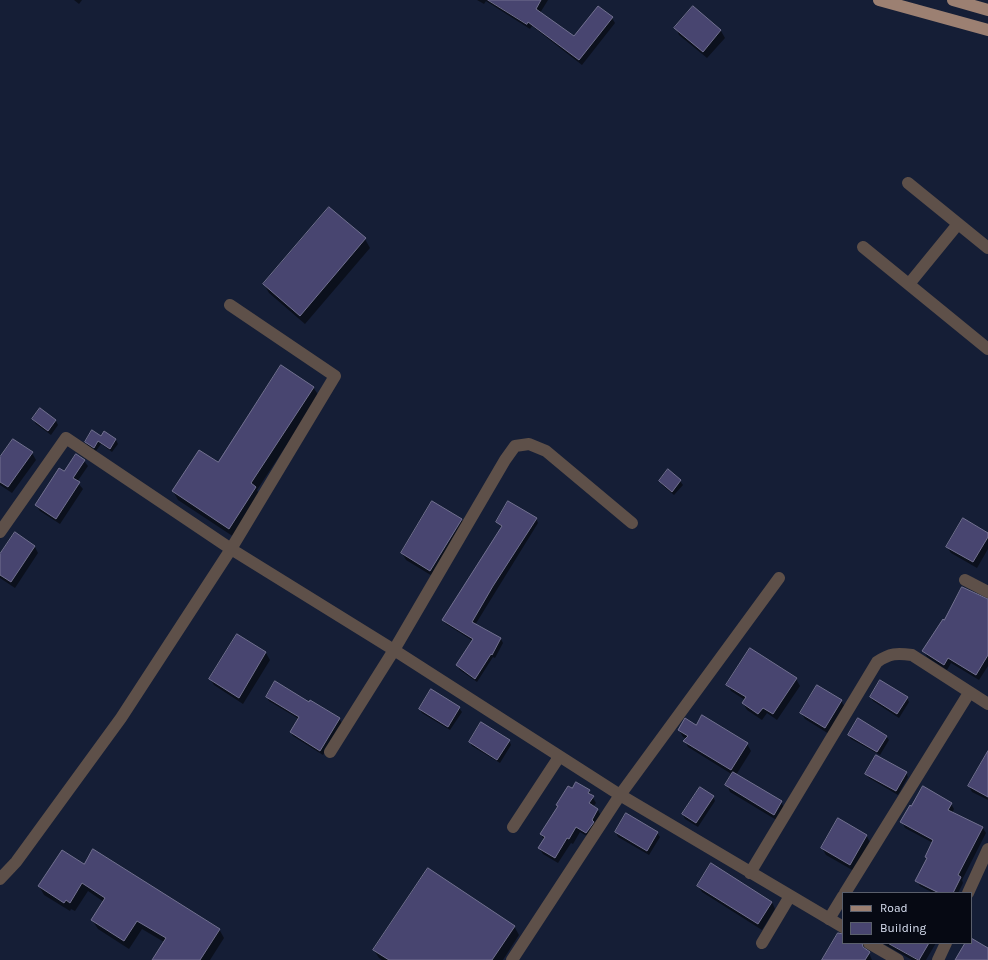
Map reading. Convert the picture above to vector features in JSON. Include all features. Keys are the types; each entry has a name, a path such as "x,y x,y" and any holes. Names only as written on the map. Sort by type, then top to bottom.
{"main road":[{"path":"879,0 988,30"},
{"path":"953,0 988,10"}],"street":[{"path":"908,183 988,248"},
{"path":"909,284 958,224"},
{"path":"863,247 988,349"},
{"path":"0,879 16,862 121,718 231,549 335,376 230,305"},
{"path":"0,532 66,438 231,549 394,650 620,796 842,926"},
{"path":"330,752 394,650 501,467 515,446 529,444 546,451 632,523"},
{"path":"512,960 620,796 779,578"},
{"path":"965,580 988,592"},
{"path":"750,873 877,662 887,655 900,653 912,655 988,704"},
{"path":"846,892 969,693"},
{"path":"513,827 560,757"},
{"path":"968,892 988,849"},
{"path":"762,943 790,896"},
{"path":"829,919 842,898"},
{"path":"871,944 898,960"},
{"path":"938,960 946,944"}],"building":[{"path":"488,0 541,0 536,9 574,36 598,6 613,17 579,60 528,22 527,24"},
{"path":"693,6 721,30 703,52 674,28"},
{"path":"329,207 366,238 300,316 263,284"},
{"path":"281,365 314,387 251,483 256,487 229,529 172,491 199,450 218,462"},
{"path":"40,408 56,420 48,431 32,419"},
{"path":"92,430 101,436 104,431 116,439 110,449 98,441 94,448 85,442"},
{"path":"13,439 33,452 8,487 0,482 0,457"},
{"path":"76,454 85,460 73,478 80,482 56,519 35,505 59,468 64,471"},
{"path":"668,469 681,480 672,492 659,481"},
{"path":"432,501 462,519 430,571 401,553"},
{"path":"508,501 537,518 493,586 472,622 501,638 492,655 491,654 475,679 456,665 473,639 442,620 502,526 496,522"},
{"path":"963,518 988,533 988,537 973,562 946,547"},
{"path":"15,532 35,546 11,582 0,575 0,554"},
{"path":"962,587 988,599 988,655 976,675 948,658 944,665 922,651 943,619 944,620"},
{"path":"237,634 266,652 239,698 209,679"},
{"path":"750,648 797,678 773,714 763,708 758,714 742,703 746,697 726,685"},
{"path":"880,680 908,697 897,714 870,697"},
{"path":"275,681 309,702 310,700 340,718 320,751 290,732 299,717 266,697"},
{"path":"817,685 842,700 825,728 800,713"},
{"path":"431,689 460,707 448,727 419,709"},
{"path":"702,715 748,743 731,770 683,741 688,736 678,730 685,718 696,725"},
{"path":"858,718 887,736 877,752 848,735"},
{"path":"481,722 510,740 497,760 469,742"},
{"path":"988,751 988,797 968,786"},
{"path":"876,755 907,772 896,791 865,774"},
{"path":"733,772 782,801 774,815 725,785"},
{"path":"576,782 590,790 588,793 594,796 589,803 598,809 592,820 594,822 586,833 576,827 569,839 567,838 555,858 538,848 545,837 540,834 558,806 556,805 568,786 572,788"},
{"path":"923,786 952,803 948,810 983,827 958,875 961,877 954,892 937,892 915,881 927,858 925,857 933,840 900,822 910,805 911,806"},
{"path":"700,787 714,796 696,823 682,814"},
{"path":"626,813 658,832 647,851 615,832"},
{"path":"838,818 867,835 850,865 821,848"},
{"path":"93,849 220,929 200,960 152,960 166,938 137,921 124,941 91,920 105,898 82,883 70,903 66,900 64,903 38,886 62,850 84,864"},
{"path":"711,863 772,902 758,924 697,886"},
{"path":"428,868 515,926 492,960 389,960 373,950"},
{"path":"838,933 842,934 842,944 862,944 863,947 870,952 865,960 822,960"},
{"path":"972,939 988,948 988,960 955,960 964,944 972,944"},
{"path":"890,944 928,944 919,960"}]}
